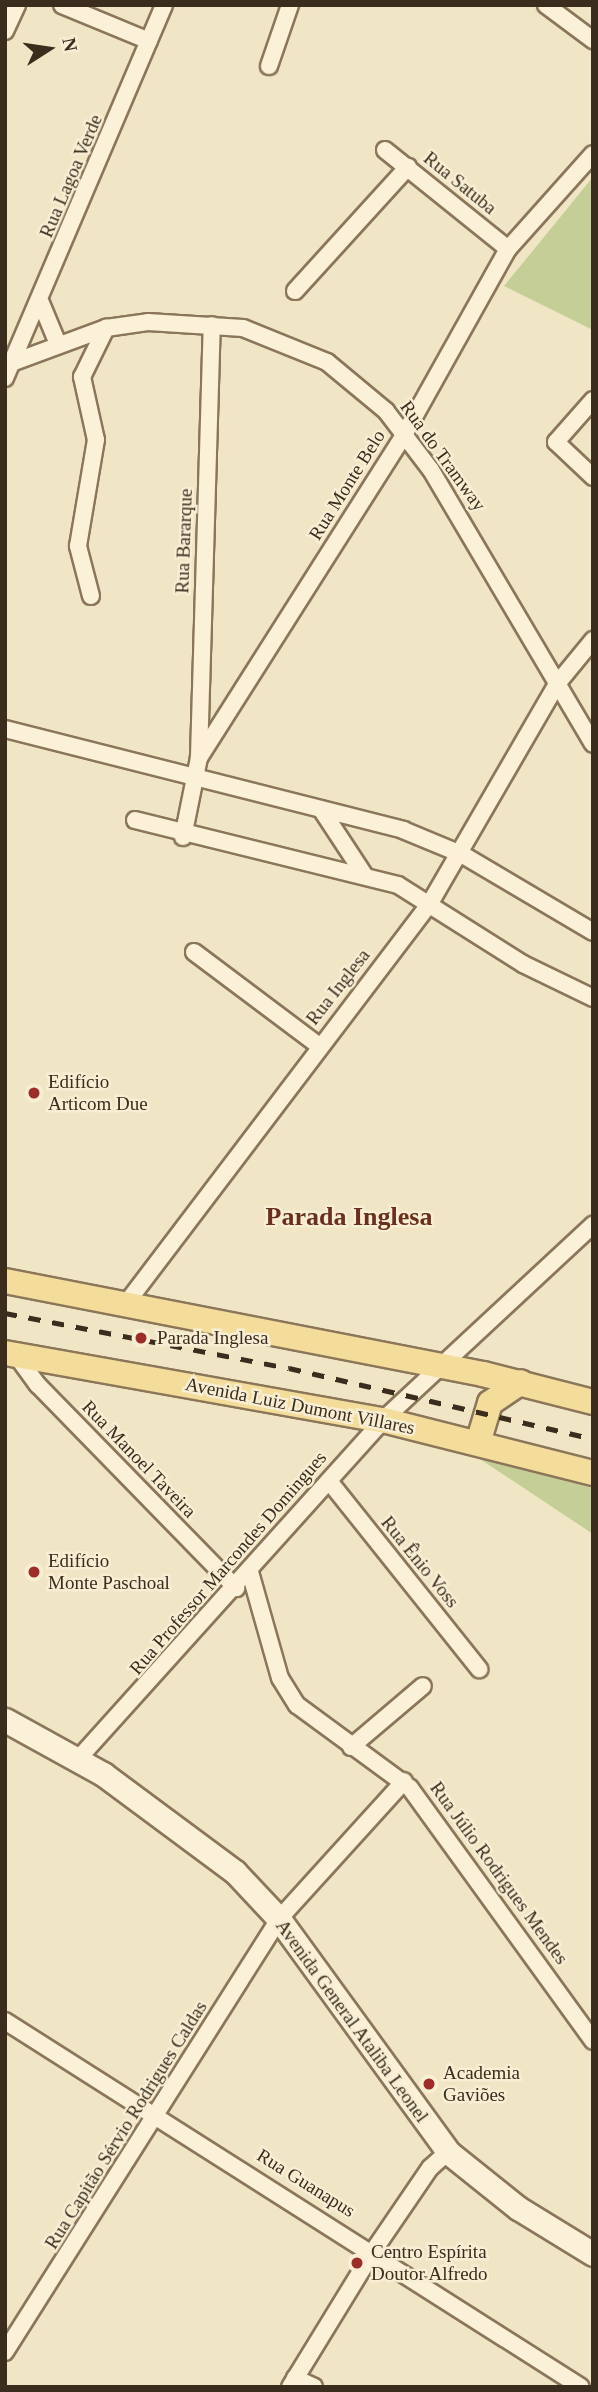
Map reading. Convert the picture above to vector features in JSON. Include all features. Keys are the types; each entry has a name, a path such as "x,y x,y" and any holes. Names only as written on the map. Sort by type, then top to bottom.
{"main road":[{"path":"5,1281 128,1301 520,1382 593,1402"},
{"name":"Avenida Luiz Dumont Villares","path":"11,1354 383,1420 593,1473"},
{"path":"478,1443 490,1403 520,1382"},
{"name":"Avenida General Ataliba Leonel","path":"5,1720 79,1758 178,1825 279,1919 448,2152 518,2208 593,2254"}],"street":[{"path":"5,31 17,5"},
{"path":"62,5 149,41"},
{"name":"Rua Lagoa Verde","path":"14,362 41,303 163,5"},
{"path":"269,66 290,5"},
{"path":"546,5 593,40"},
{"name":"Rua Satuba","path":"385,150 508,249"},
{"name":"Rua Monte Belo","path":"183,837 199,758 404,433 508,249 593,154"},
{"path":"295,291 408,167"},
{"path":"41,303 58,344"},
{"name":"Rua do Tramway","path":"14,362 106,328 148,322 212,325 299,345 353,380 404,433 473,534 593,744"},
{"name":"Rua Bararque","path":"199,758 212,325"},
{"path":"90,596 78,546 96,440 82,377 106,328"},
{"path":"5,377 14,362"},
{"path":"593,400 556,442 593,477"},
{"name":"Rua Inglesa","path":"128,1301 430,903 463,855 557,684 593,640"},
{"path":"5,729 321,809 463,855 593,932"},
{"path":"321,809 365,876"},
{"path":"135,820 183,837 365,876 430,903 523,964 593,998"},
{"path":"194,952 319,1046"},
{"name":"Rua Professor Marcondes Domingues","path":"79,1758 236,1588 383,1420 593,1225"},
{"name":"Rua Manoel Taveira","path":"11,1354 236,1588"},
{"name":"Rua Ênio Voss","path":"329,1480 480,1669"},
{"path":"250,1572 280,1678 297,1705 351,1747 404,1781"},
{"path":"351,1747 423,1686"},
{"name":"Rua Júlio Rodrigues Mendes","path":"279,1919 404,1781 593,2041"},
{"name":"Rua Capitão Sérvio Rodrigues Caldas","path":"5,2352 158,2116 279,1919"},
{"name":"Rua Guanapus","path":"5,2021 374,2250 581,2387"},
{"path":"314,2387 293,2382 374,2250 430,2168 448,2152"}],"green space":[{"path":"593,177 593,330 504,286"},
{"path":"477,1457 593,1488 593,1534"}],"railway":[{"path":"5,1313 289,1368 593,1439"}],"place":[{"name":"Edifício Articom Due","path":"34,1093"},
{"name":"Parada Inglesa","path":"141,1338"},
{"name":"Edifício Monte Paschoal","path":"34,1572"},
{"name":"Academia Gaviões","path":"429,2084"},
{"name":"Centro Espírita Doutor Alfredo","path":"357,2263"}],"district":[{"name":"Parada Inglesa","path":"349,1217"}]}
